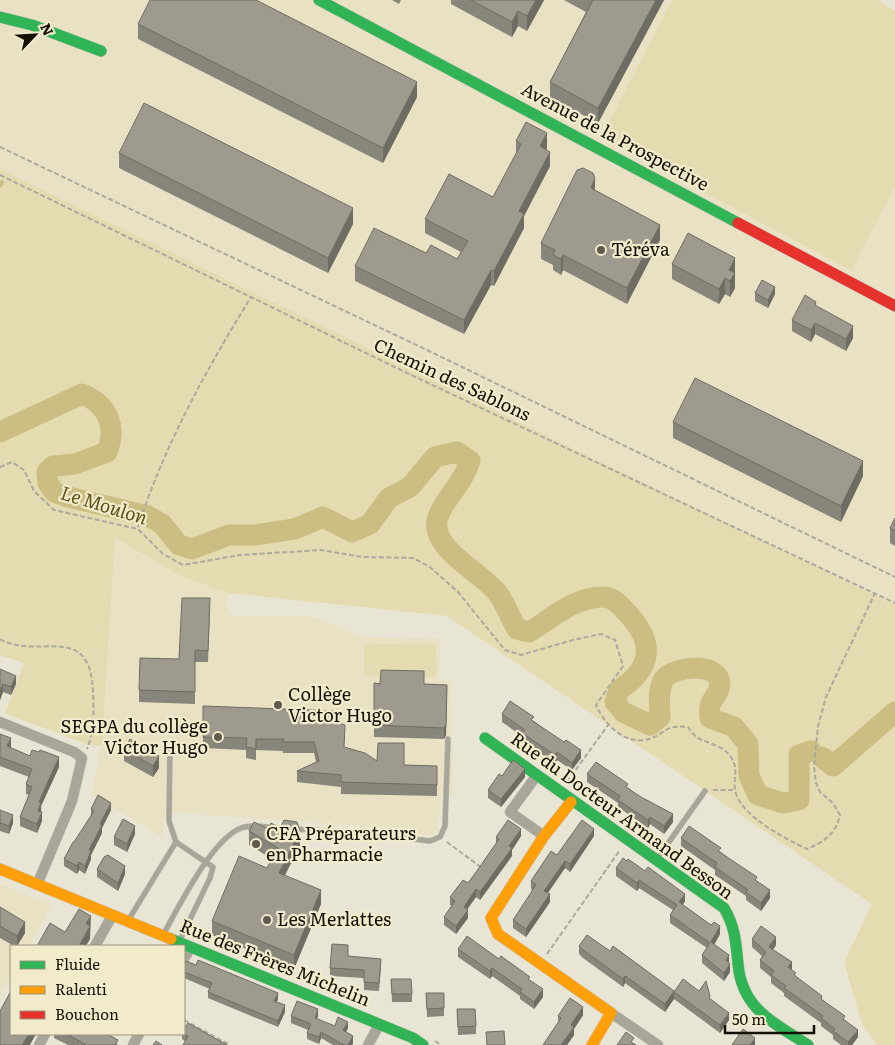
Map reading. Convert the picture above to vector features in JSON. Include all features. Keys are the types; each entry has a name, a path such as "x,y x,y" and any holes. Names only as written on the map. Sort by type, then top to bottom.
{"street":[{"name":"Avenue de la Prospective","path":"319,0 895,306"},
{"path":"0,17 32,25 101,51"},
{"path":"0,722 74,752 82,758 72,801 37,885"},
{"name":"Rue du Docteur Armand Besson","path":"484,738 537,775 571,802 657,859 727,912 731,923 744,991 749,1002 808,1045"},
{"path":"537,775 510,812 544,836"},
{"path":"571,802 544,836 491,918 494,929 498,934 540,964 658,1045"},
{"name":"Rue des Frères Michelin","path":"0,869 423,1045"},
{"path":"96,945 112,916"},
{"path":"185,957 191,947"},
{"path":"592,1045 611,1013"},
{"path":"368,1045 378,1025"}],"lane":[{"path":"163,936 206,860 232,834 242,828 362,833 430,841 440,837 446,826 448,739"},
{"path":"170,748 169,821 176,842 212,864 213,871 179,942"},
{"path":"657,859 705,791"},
{"path":"128,922 176,842"}],"path":[{"path":"0,147 426,350 895,577"},
{"name":"Chemin des Sablons","path":"0,175 409,374 895,603"},
{"path":"138,529 151,487 211,363 251,297"},
{"path":"0,467 12,462 24,470 34,491 54,510 138,529 163,554 183,565 240,555 321,550 363,557 413,558 430,567 458,592 505,650 521,655 601,634 615,640 623,666 596,705 603,720 630,739 645,740 673,725 688,727 697,738 714,743 731,757 737,774 735,790 743,807 755,818 808,849 825,841 837,826 840,815 833,803 820,792 816,783 814,766 818,726 826,697 875,593"},
{"path":"0,639 24,647 63,646 80,654 86,661 90,669 93,695 91,730 82,758"},
{"path":"559,792 608,725"},
{"path":"705,791 735,790"},
{"path":"440,837 486,871"},
{"path":"540,964 628,839"},
{"path":"185,1021 230,1045"}],"shaded area":[{"path":"0,0 672,0 601,138 851,269 895,187 895,605 0,169"},
{"path":"672,0 878,0 895,11 895,187 851,270 601,138"},
{"path":"0,169 895,605 895,1045 877,1045 862,1024 844,962 872,904 447,616 229,593 181,576 115,538 102,746 88,745 5,713 24,663 0,655"},
{"name":"Collège Victor Hugo","path":"114,538 181,576 229,593 226,606 233,616 312,616 363,637 440,639 439,681 451,681 453,794 441,794 438,832 429,836 375,827 164,812 162,837 92,795 104,728"},
{"path":"364,644 436,645 436,677 364,676"},
{"path":"0,884 52,905 30,945 10,945 10,978 0,996"}],"building":[{"path":"150,0 256,0 417,82 383,148 138,24"},
{"path":"471,0 536,0 527,16 518,11 512,22"},
{"path":"593,0 656,0 598,108 550,82"},
{"path":"144,103 353,208 328,258 119,153"},
{"path":"526,122 547,133 540,146 550,152 519,211 524,214 494,271 491,270 464,320 355,266 374,228 426,253 431,245 457,259 468,241 425,219 449,174 493,197 521,144 516,141"},
{"name":"Téréva","path":"583,168 593,173 595,178 591,188 660,225 627,288 563,255 561,259 553,255 555,250 541,243 577,170"},
{"path":"688,233 735,258 729,270 735,273 730,281 725,278 719,289 672,264"},
{"path":"762,280 775,287 768,300 755,293"},
{"path":"805,295 816,302 815,305 853,326 846,339 815,323 811,330 792,320"},
{"path":"695,378 863,461 841,506 673,422"},
{"path":"895,518 895,531 890,528"},
{"path":"182,598 210,598 208,651 195,650 195,692 139,690 140,658 179,659"},
{"path":"0,669 16,676 11,687 3,684 0,692"},
{"path":"381,670 424,671 424,684 447,685 446,724 444,728 374,725 374,683 380,684"},
{"path":"510,701 534,717 531,720 564,742 566,740 581,750 572,763 557,752 555,755 522,733 525,730 502,714"},
{"path":"203,706 336,711 336,722 345,725 344,747 365,753 377,761 378,743 404,743 404,765 437,766 437,785 341,782 341,775 297,771 319,761 314,742 283,742 284,739 256,739 256,749 246,747 247,738 203,737"},
{"path":"0,734 11,738 7,746 30,756 32,750 39,752 40,750 59,757 39,802 41,803 38,811 42,812 37,824 20,817 32,787 26,784 32,769 0,757"},
{"path":"130,739 159,756 153,766 124,749"},
{"path":"513,760 525,769 501,799 488,790 499,774 502,776"},
{"path":"596,762 628,784 626,787 673,814 664,826 650,817 648,820 618,800 620,796 587,774"},
{"path":"98,795 111,803 89,850 91,851 85,866 79,862 77,866 64,859 94,811 91,809"},
{"path":"0,810 13,815 9,826 0,823"},
{"path":"123,819 135,826 127,844 114,837"},
{"name":"Les Merlattes","path":"284,820 297,822 300,831 279,873 321,890 294,955 212,921 239,856 267,868 278,848 249,831 254,822 268,829 271,823 280,828"},
{"path":"508,820 521,829 509,846 512,848 480,892 476,889 464,907 468,910 456,926 444,917 455,901 450,897 463,880 468,883 499,839 496,837"},
{"path":"582,820 594,829 570,864 565,861 544,891 550,894 526,929 513,920 536,885 531,881 551,851 557,855"},
{"path":"689,826 721,848 718,851 757,877 755,880 770,890 761,903 746,892 748,890 715,867 717,863 681,838"},
{"path":"108,855 125,866 118,883 97,869 104,857"},
{"path":"623,858 627,861 628,859 645,871 648,867 685,894 679,902 711,925 714,922 720,926 711,942 729,955 726,960 730,964 724,973 702,955 710,943 670,915 677,905 639,880 637,883 616,868"},
{"path":"0,907 25,922 17,936 0,926"},
{"path":"79,909 91,916 86,923 90,926 80,945 38,945 50,923 65,932"},
{"path":"761,926 776,937 769,947 792,962 788,967 796,973 794,975 822,996 821,999 845,1016 843,1019 858,1030 848,1042 833,1031 835,1029 821,1018 823,1016 784,988 786,986 771,975 774,971 760,960 766,952 752,939"},
{"path":"587,935 610,951 613,946 674,991 665,1004 625,976 623,979 583,950 579,946"},
{"path":"467,936 499,959 501,956 543,989 534,1002 520,992 522,989 492,968 490,971 458,949"},
{"path":"332,944 348,945 348,956 381,959 379,983 364,982 364,970 330,968"},
{"path":"198,960 278,993 274,1001 285,1005 278,1021 208,992 212,983 185,972 186,961 196,965"},
{"path":"391,979 411,979 412,994 392,994"},
{"path":"683,979 699,991 706,981 709,998 729,1013 720,1025 674,992"},
{"path":"10,993 10,1035 28,1035 22,1045 0,1045 0,1011"},
{"path":"426,993 444,993 444,1008 427,1009"},
{"path":"570,998 583,1007 571,1025 574,1027 561,1045 543,1045 561,1018 558,1016"},
{"path":"297,1001 318,1009 315,1018 335,1026 338,1017 348,1022 343,1030 353,1036 348,1045 344,1045 321,1032 319,1037 307,1033 311,1024 291,1016"},
{"path":"457,1009 475,1009 476,1026 458,1027"},
{"path":"188,1023 227,1045 183,1045 188,1036 185,1034 185,1028"},
{"path":"743,1029 755,1038 750,1045 732,1045"},
{"path":"504,1031 505,1045 487,1045 486,1032"},
{"path":"626,1032 634,1038 631,1042 636,1045 617,1045"},
{"path":"69,1035 109,1035 118,1040 115,1045 86,1045"},
{"path":"156,1041 162,1045 153,1045"}],"waterway":[{"path":"0,186 2,182"},
{"name":"Le Moulon","path":"0,432 82,394 91,398 104,410 108,417 111,434 107,452 75,464 53,466 47,472 48,483 54,492 148,516 162,524 179,545 192,549 229,535 255,535 295,529 323,517 352,532 370,524 389,498 410,487 435,457 457,452 470,461 463,477 441,510 437,528 441,539 449,550 499,595 517,629 529,632 565,609 584,600 595,597 612,599 621,606 637,626 646,646 644,664 630,682 619,690 615,702 623,712 650,725 660,717 660,693 664,679 676,671 694,668 703,669 717,675 720,682 710,706 710,718 734,727 748,744 749,776 758,795 783,803 799,800 799,755 811,751"},
{"name":"Le Moulon","path":"822,757 833,766 895,712"}],"traffic: fast":[{"path":"319,0 738,223"},
{"path":"0,17 32,25 101,51"},
{"path":"485,738 724,908 733,928 741,979 746,992 761,1013 808,1045"},
{"path":"171,939 413,1038 423,1045"}],"traffic: slow":[{"path":"571,802 544,836 491,918 498,934 611,1013 592,1045"},
{"path":"0,869 171,939"}],"traffic: jam":[{"path":"738,223 895,306"}],"place":[{"name":"Téréva","path":"601,250"},
{"name":"Collège Victor Hugo","path":"278,705"},
{"name":"SEGPA du collège Victor Hugo","path":"218,737"},
{"name":"CFA Préparateurs en Pharmacie","path":"256,844"},
{"name":"Les Merlattes","path":"267,920"}]}
